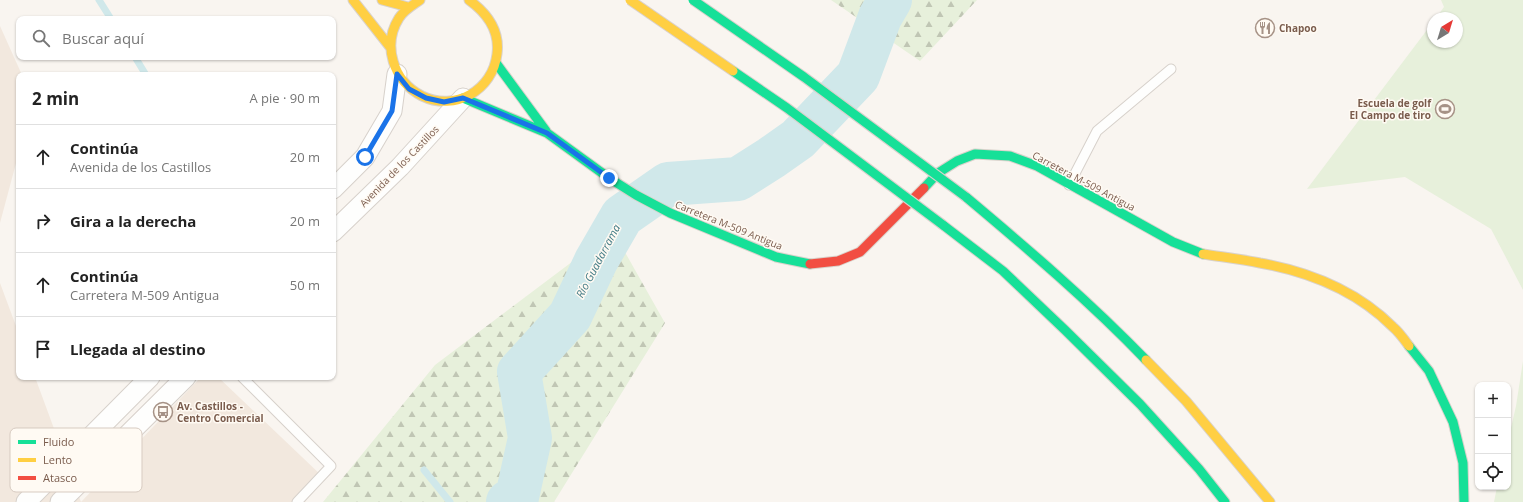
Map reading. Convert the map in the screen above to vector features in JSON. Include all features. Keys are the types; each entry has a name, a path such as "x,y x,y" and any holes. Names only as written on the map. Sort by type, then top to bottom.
{"main road":[{"path":"353,0 390,47"},
{"path":"382,0 408,7"},
{"path":"420,0 408,7 399,18 392,32 390,47 392,61 397,74 409,89 426,98 444,102 463,98 474,93 484,84 496,63 498,44 494,26 483,10 469,0"},
{"path":"630,0 787,108 1003,271 1140,404 1199,470 1225,502"},
{"path":"693,0 804,77 966,197 1025,247 1118,331 1186,401 1270,502"},
{"name":"Carretera M-509 Antigua","path":"496,63 547,133"},
{"name":"Carretera M-509 Antigua","path":"463,98 547,133 602,174 636,195 670,213 776,257 808,264 838,261 860,252 938,173 957,161 975,154 1010,156 1037,166 1174,242 1203,254 1261,263 1315,277 1340,288 1367,305 1394,327 1429,371 1453,422 1463,463 1464,502"}],"street":[{"path":"336,187 365,157 392,111 397,74"},
{"name":"Avenida de los Castillos","path":"336,229 400,167 463,98"},
{"path":"99,428 147,380"},
{"path":"135,428 183,380"},
{"path":"26,502 36,492"},
{"path":"60,502 70,492"}],"lane":[{"path":"1069,185 1097,131 1171,69"},
{"path":"245,380 330,466 297,502"}],"shaded area":[{"path":"0,26 21,72 16,72 16,163 0,223"},
{"path":"0,283 16,326 16,380 36,380 54,428 10,428 10,492 77,492 81,502 0,502"},
{"path":"198,380 221,380 323,477 305,502 81,502 91,492 142,492 142,438"}],"green space":[{"path":"831,0 977,0 920,61"},
{"name":"Escuela de golf El Campo de tiro","path":"1441,0 1523,0 1523,290 1491,229 1405,177 1307,189 1427,30 1427,48 1463,48 1463,12 1440,12 1444,7"},
{"path":"613,231 665,323 554,502 323,502 435,365"},
{"path":"1523,361 1523,502 1494,502 1496,490 1511,490 1511,428"}],"waterway":[{"path":"99,0 109,16"},
{"name":"Río Guadarrama","path":"508,502 517,497 530,438 519,372 570,316 596,261 622,216 668,184 738,179 798,139 858,76 880,17 890,0"},
{"path":"137,60 144,72"},
{"path":"424,470 450,502"}],"traffic: fast":[{"path":"693,0 804,77 966,197"},
{"path":"496,63 546,131"},
{"path":"733,71 787,108 943,225"},
{"path":"463,98 547,133 609,178 636,195 670,213 776,257 810,264"},
{"path":"924,188 938,173 957,161 975,154 1010,156 1037,166 1173,242 1203,254"},
{"path":"966,197 1081,297 1146,360"},
{"path":"943,225 1003,271 1065,330 1140,404 1199,469 1225,502"},
{"path":"1409,346 1429,371 1453,422 1463,463 1464,502"}],"traffic: slow":[{"path":"353,0 390,47"},
{"path":"382,0 408,7"},
{"path":"420,0 403,13 394,28 391,39 393,62 397,72 412,89 422,96 435,100 447,101 459,99 480,87 488,78 494,67 497,54 496,38 491,23 487,17 469,0"},
{"path":"630,0 733,71"},
{"path":"1203,254 1246,260 1279,267 1332,285 1348,293 1379,314 1397,331 1409,346"},
{"path":"1146,360 1186,401 1270,502"}],"traffic: jam":[{"path":"810,264 838,261 860,252 924,188"}],"place":[{"name":"Chapoo","path":"1265,28"},
{"name":"Escuela de golf El Campo de tiro","path":"1445,109"},
{"name":"Av. Castillos - Centro Comercial","path":"163,412"}],"route":[{"path":"365,157 392,111 397,74 409,89 426,98 444,102 463,98 547,133 609,178"}]}
